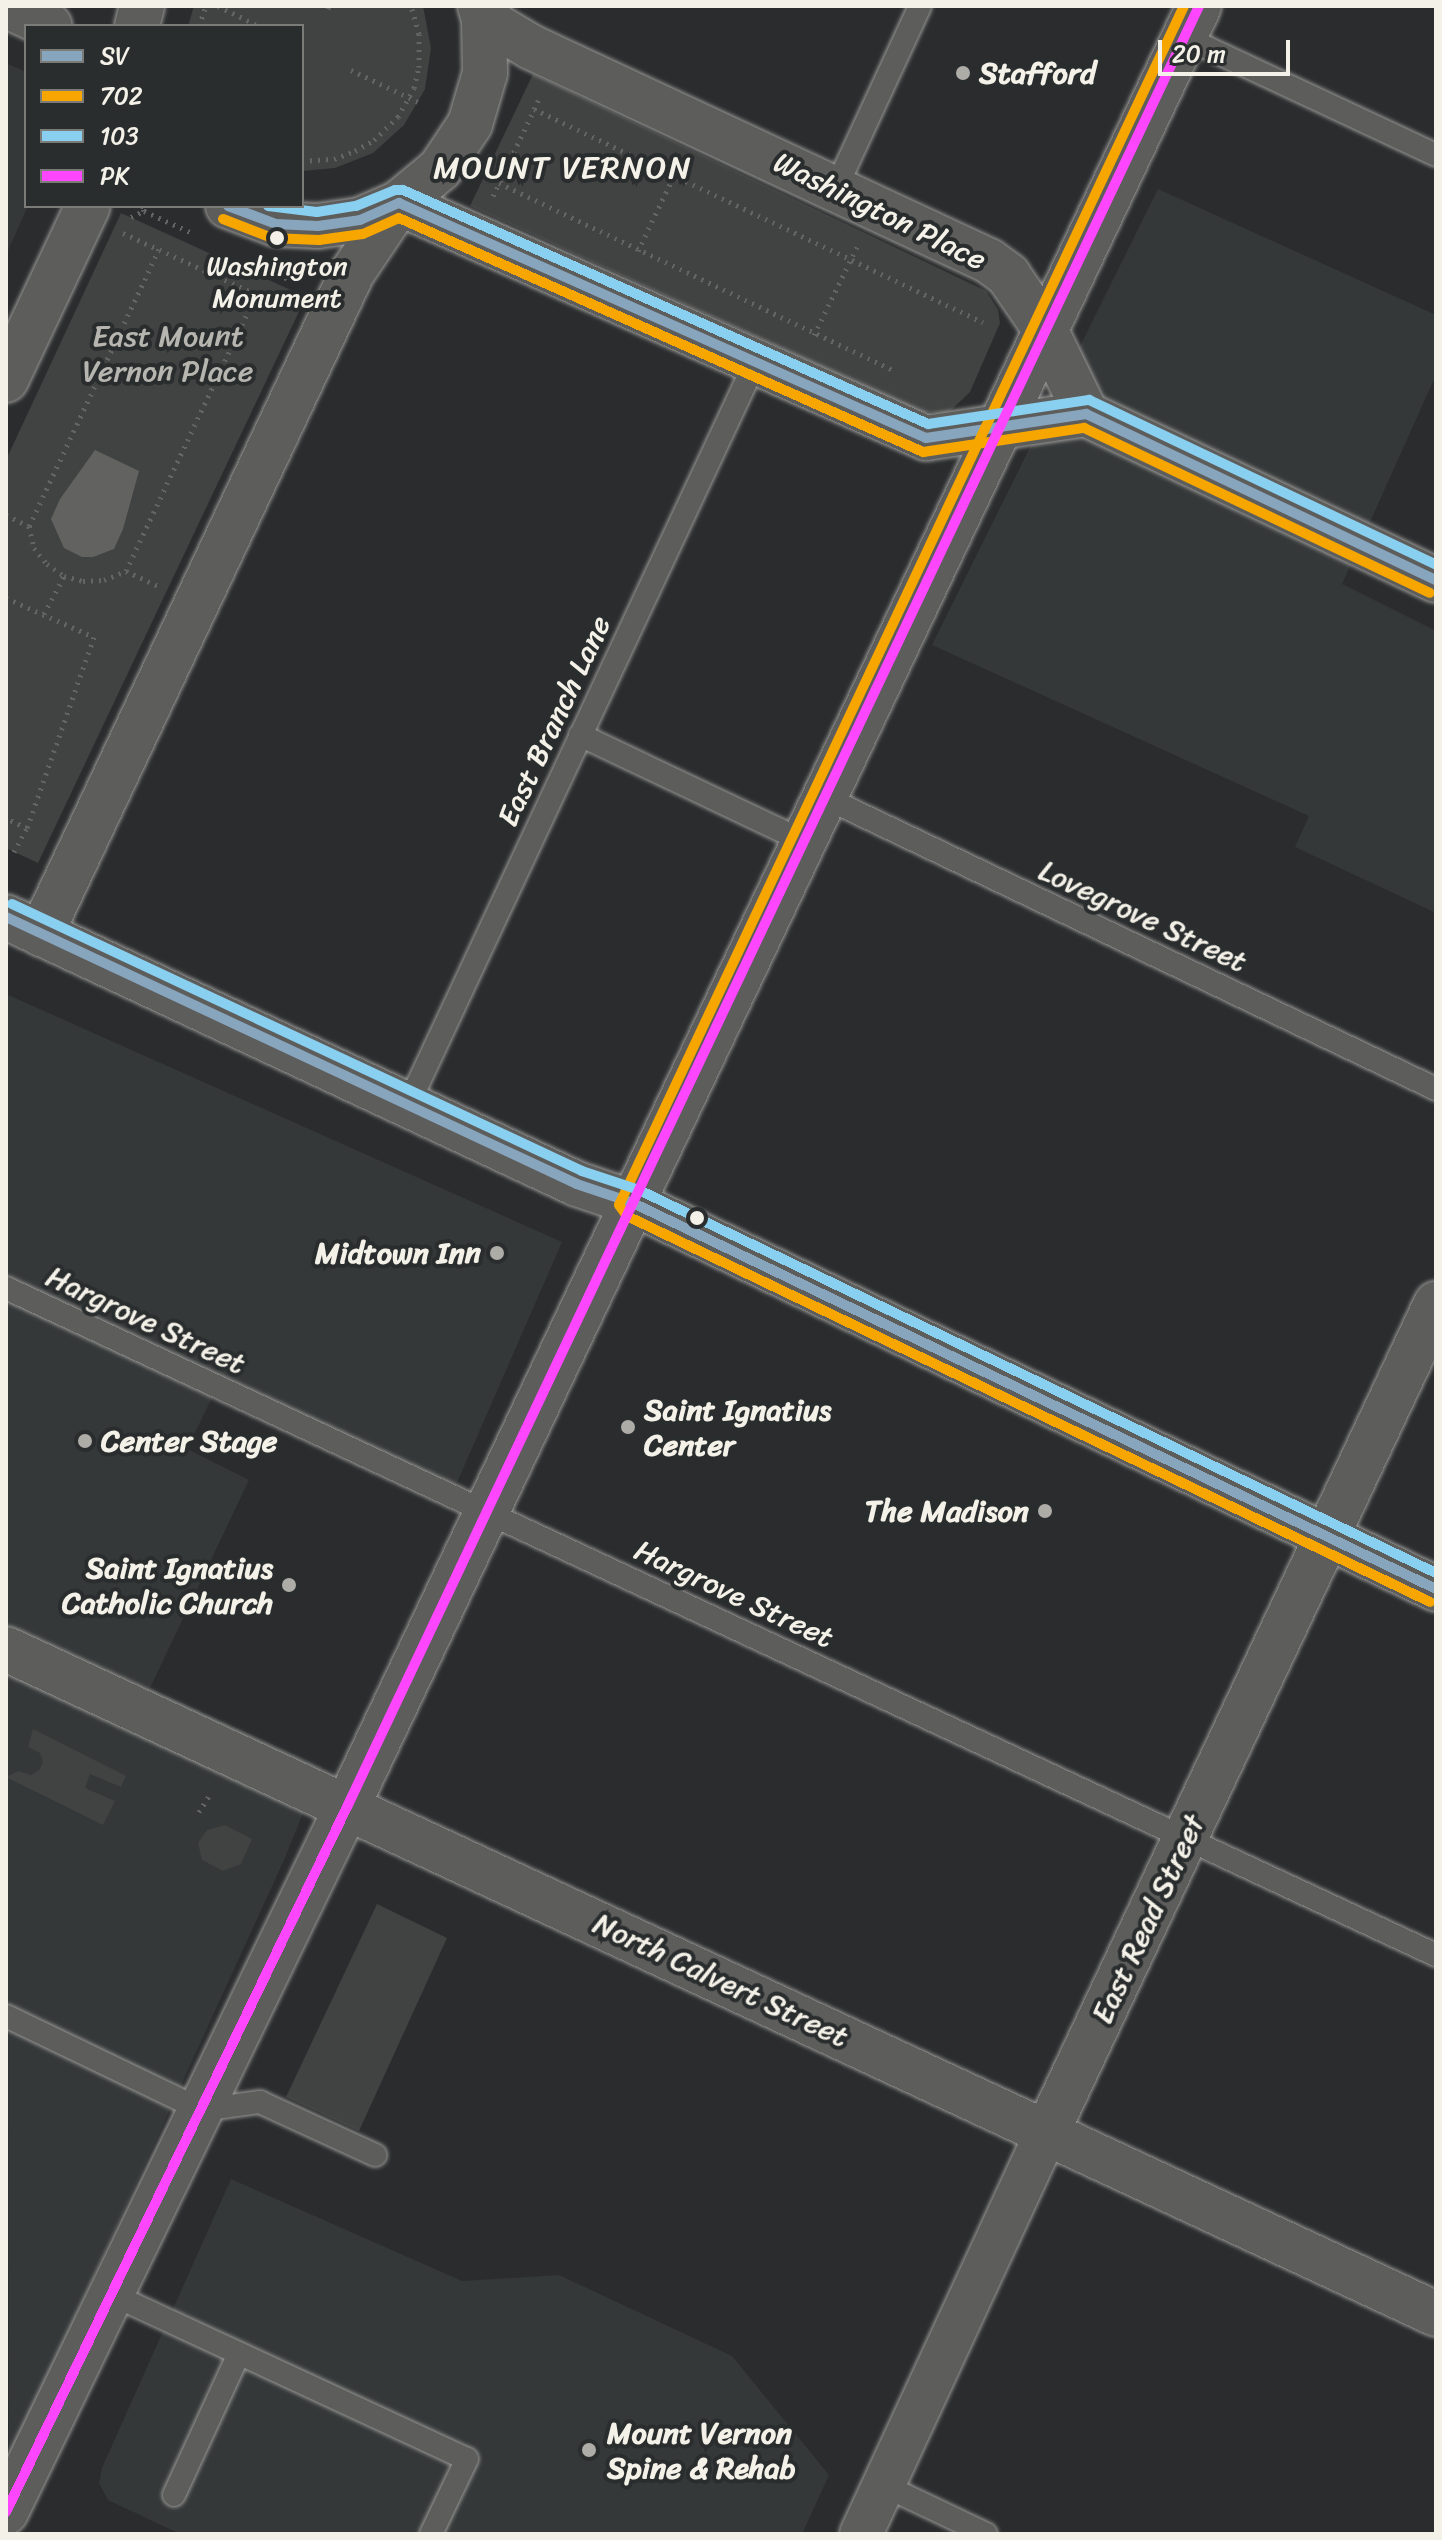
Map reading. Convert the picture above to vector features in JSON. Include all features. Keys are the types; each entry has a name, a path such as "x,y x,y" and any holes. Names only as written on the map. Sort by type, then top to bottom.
{"main road":[{"path":"7,6 46,24"},
{"path":"233,208 276,224 318,226 360,220 399,203 440,169 470,124 485,73 484,10"},
{"name":"Washington Place","path":"484,10 531,47 989,261 1008,275 1045,329 1086,414"},
{"path":"6,2512 347,1807 1191,22"},
{"path":"399,203 926,438 1086,414 1433,571"},
{"path":"399,203 352,273 23,925 577,1184 633,1203 1326,1539 1436,1589"},
{"path":"6,380 87,208"},
{"name":"East Read Street","path":"1048,2130 1436,1304"},
{"name":"North Calvert Street","path":"6,1649 1048,2130 1436,2314"}],"street":[{"name":"East Read Street","path":"861,2534 1048,2130"}],"lane":[{"path":"836,188 920,6"},
{"path":"1191,22 1436,155"},
{"name":"East Branch Lane","path":"408,1105 755,363"},
{"path":"580,735 803,841"},
{"name":"Lovegrove Street","path":"824,797 1436,1089"},
{"name":"Hargrove Street","path":"6,1288 1436,1955"},
{"path":"6,2016 201,2110 260,2102 375,2155"},
{"path":"111,2294 467,2459 431,2534"},
{"path":"174,2495 239,2354"},
{"path":"883,2485 986,2534"}],"path":[{"path":"218,6 255,24"},
{"path":"304,161 334,159 365,146 398,117 409,98 420,56 419,34 411,6"},
{"path":"351,70 418,102"},
{"path":"488,207 543,89"},
{"path":"534,109 983,322"},
{"path":"632,263 681,161"},
{"path":"499,183 901,374"},
{"path":"136,239 281,306"},
{"path":"808,346 858,245"},
{"path":"159,249 29,526 34,548 47,564 64,576 83,581 104,580 126,571 256,295"},
{"path":"6,515 29,526"},
{"path":"126,571 167,590"},
{"path":"44,614 64,576"},
{"path":"6,598 94,637 27,828 14,852"},
{"path":"6,818 27,828"},
{"path":"199,1812 209,1796"}],"shaded area":[{"path":"6,63 24,71 24,208 27,208 6,255"},
{"path":"1158,189 1436,315 1436,375 1342,584 1436,631 1436,913 1295,847 1309,816 932,645"},
{"path":"95,450 139,471 123,529 114,549 93,557 82,557 64,548 51,519 60,499"},
{"path":"6,994 562,1242 452,1494 218,1385 187,1449 249,1480 150,1688 322,1767 284,1860 9,2461"},
{"path":"231,2179 462,2281 559,2275 732,2356 829,2475 802,2534 180,2534 108,2500 99,2483 102,2468"}],"green space":[{"name":"Washington Monument","path":"194,6 423,6 431,48 425,89 404,125 373,153 335,168 304,171 304,24 189,24"},
{"path":"533,74 986,291 998,310 1000,323 970,392 948,413 922,412 470,206"},
{"name":"East Mount Vernon Place","path":"121,213 304,296 304,301 38,863 6,848 6,460"},
{"path":"33,1729 126,1776 121,1787 90,1774 85,1788 115,1801 103,1825 6,1777 18,1771 31,1775 39,1770 43,1762 40,1753 28,1747"},
{"path":"225,1825 252,1839 241,1864 223,1871 202,1860 198,1843 207,1830"},
{"path":"377,1904 447,1938 359,2131 286,2097"}],"transit line":[{"name":"702","path":"1184,6 619,1205 627,1216 1430,1602"},
{"name":"PK","path":"6,2512 347,1807 1199,6"},
{"name":"103","path":"284,208 317,212 356,206 395,190 403,190 928,424 1089,400 1436,565"},
{"name":"SV","path":"233,208 276,224 318,226 360,220 399,203 926,438 1086,414"},
{"name":"702","path":"223,219 272,238 319,240 363,234 399,218 923,452 1084,428 1430,593"},
{"name":"SV","path":"1086,414 1436,580"},
{"name":"103","path":"12,904 582,1171 639,1190 1436,1573"},
{"name":"SV","path":"6,917 577,1184 633,1203 1436,1589"}],"place":[{"name":"Stafford","path":"963,73"},
{"name":"Washington Monument","path":"277,238"},
{"name":"Midtown Inn","path":"497,1253"},
{"name":"Saint Ignatius Center","path":"628,1427"},
{"name":"Center Stage","path":"85,1441"},
{"name":"The Madison","path":"1045,1511"},
{"name":"Saint Ignatius Catholic Church","path":"289,1585"},
{"name":"Mount Vernon Spine & Rehab","path":"589,2450"}],"district":[{"name":"MOUNT VERNON","path":"563,168"}]}
